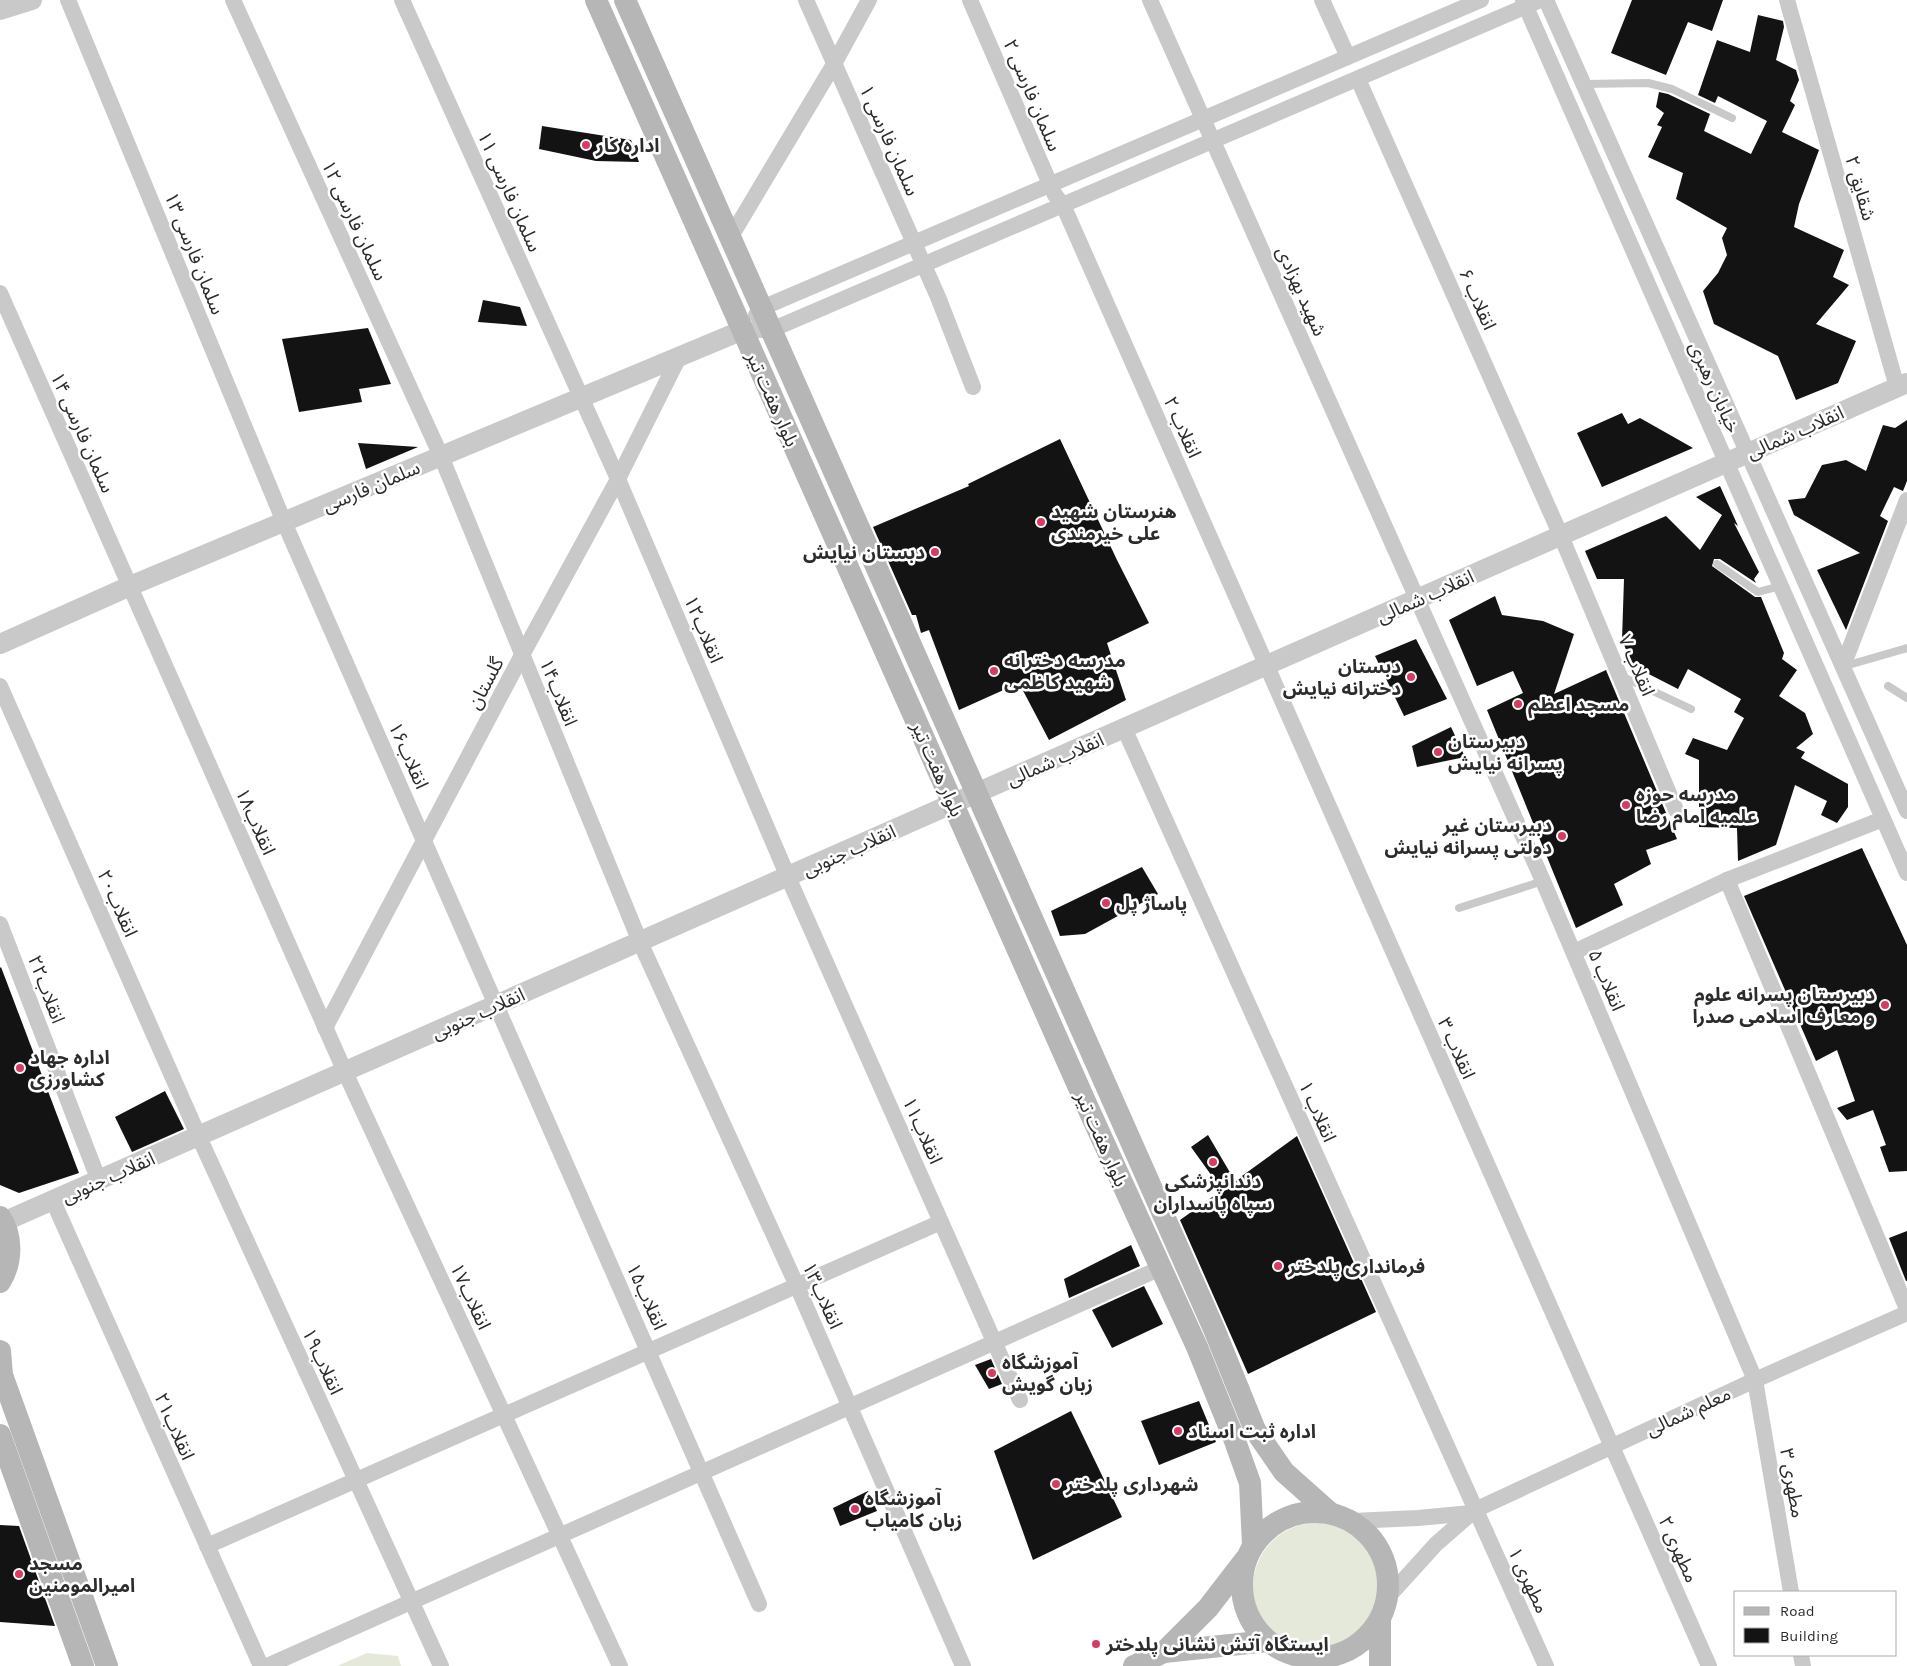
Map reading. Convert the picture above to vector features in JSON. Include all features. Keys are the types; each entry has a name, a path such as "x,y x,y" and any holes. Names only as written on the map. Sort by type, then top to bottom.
{"main road":[{"name":"بلوار هفت تیر","path":"596,0 1088,1108 1197,1347 1250,1483 1249,1552"},
{"name":"بلوار هفت تیر","path":"625,0 1214,1329 1255,1430 1284,1472 1329,1512"},
{"path":"0,1282 5,1274 10,1257 9,1239 2,1219"},
{"path":"0,1351 2,1375 107,1666"},
{"path":"0,1435 83,1666"},
{"path":"1164,1652 1208,1608 1267,1528 1286,1517 1307,1511 1329,1512 1352,1520 1370,1534 1382,1553 1388,1575 1388,1597 1380,1621 1380,1666"},
{"path":"1249,1552 1242,1581 1244,1604 1253,1624 1268,1641 1284,1652 1306,1662 1347,1652 1365,1639 1380,1621"},
{"path":"1134,1666 1164,1652 1268,1641"}],"street":[{"path":"0,10 32,0"},
{"name":"سلمان فارسی ۱۳","path":"68,0 284,522"},
{"name":"سلمان فارسی ۱۲","path":"233,0 441,456"},
{"name":"سلمان فارسی ۱۱","path":"402,0 581,398"},
{"name":"سلمان فارسی ۱","path":"806,0 924,264 973,387"},
{"path":"730,238 870,0"},
{"name":"سلمان فارسی ۲","path":"970,0 1050,184 1063,205"},
{"name":"شهید بهزادی","path":"1150,0 1214,140 1416,600"},
{"path":"1322,0 1348,58"},
{"path":"743,330 762,308 1482,0"},
{"name":"خیابان رهبری","path":"1546,0 1907,811"},
{"name":"شقایق ۲","path":"1787,0 1902,385"},
{"path":"743,330 771,330 1358,79 1530,2"},
{"name":"خیابان رهبری","path":"1530,2 1726,462 1907,873"},
{"name":"انقلاب ۶","path":"1358,79 1561,536"},
{"name":"انقلاب ۲","path":"1063,205 1266,666"},
{"name":"سلمان فارسی ۱۴","path":"0,293 130,586"},
{"name":"سلمان فارسی","path":"0,644 130,586 743,330"},
{"name":"گلستان","path":"325,1028 522,655 618,479 680,357"},
{"name":"انقلاب شمالی","path":"953,804 1902,385"},
{"name":"انقلاب۱۲","path":"581,398 618,479 788,877"},
{"name":"انقلاب۱۴","path":"441,456 640,942"},
{"path":"1843,666 1907,500"},
{"name":"انقلاب۱۶","path":"284,522 497,1005"},
{"name":"انقلاب ۷","path":"1561,536 1676,810"},
{"name":"انقلاب۱۸","path":"130,586 345,1072"},
{"name":"انقلاب ۵","path":"1416,600 1574,952 1755,1380"},
{"name":"انقلاب ۳","path":"1266,666 1612,1448"},
{"name":"انقلاب۲۰","path":"0,686 199,1137"},
{"name":"انقلاب ۱","path":"1124,728 1473,1512"},
{"name":"انقلاب جنوبی","path":"2,1219 52,1202 953,804"},
{"path":"1574,952 1727,880 1883,819"},
{"name":"انقلاب۱۱","path":"788,877 1020,1400"},
{"path":"1727,880 1907,1311"},
{"name":"انقلاب۲۲","path":"0,924 99,1181"},
{"name":"انقلاب۱۳","path":"640,942 798,1286 963,1666"},
{"name":"انقلاب۱۵","path":"497,1005 760,1604"},
{"name":"انقلاب۱۷","path":"345,1072 620,1666"},
{"name":"انقلاب۱۹","path":"199,1137 441,1666"},
{"name":"انقلاب۲۱","path":"52,1202 261,1666"},
{"path":"207,1546 941,1222"},
{"path":"267,1666 1161,1268"},
{"name":"معلم شمالی","path":"1473,1512 1907,1311"},
{"name":"مطهری ۳","path":"1755,1380 1791,1591"},
{"name":"مطهری ۲","path":"1612,1448 1709,1666"},
{"path":"1352,1520 1418,1518 1473,1512"},
{"path":"1388,1597 1436,1544 1473,1512"},
{"name":"مطهری ۱","path":"1473,1512 1546,1666"}],"lane":[{"path":"1584,84 1648,83 1672,89 1732,118"},
{"path":"1717,564 1758,592 1780,586"},
{"path":"1843,666 1907,648"},
{"path":"1618,675 1691,709"},
{"path":"1888,686 1907,698"},
{"path":"1458,908 1543,881"}],"shaded area":[{"path":"1317,1523 1341,1528 1362,1542 1376,1563 1381,1587 1376,1611 1362,1632 1341,1646 1317,1651 1293,1646 1272,1632 1258,1611 1253,1587 1258,1563 1272,1542 1293,1528"},
{"path":"367,1653 398,1656 401,1666 337,1666"}],"building":[{"path":"1632,0 1723,0 1712,31 1688,22 1666,75 1611,53"},
{"path":"1758,15 1783,21 1784,27 1776,60 1796,70 1799,80 1790,101 1795,105 1782,132 1819,150 1799,204 1794,227 1844,250 1833,277 1849,285 1816,324 1856,341 1838,383 1796,400 1778,356 1714,324 1703,291 1718,273 1727,255 1722,238 1727,228 1676,199 1683,173 1648,157 1662,127 1657,125 1664,113 1656,107 1659,92 1668,94 1710,114 1704,131 1751,154 1767,121 1718,96 1715,103 1698,95 1717,40 1750,52"},
{"name":"اداره کار","path":"542,126 631,140 639,162 596,161 539,149"},
{"path":"483,300 520,307 527,326 478,322"},
{"path":"368,328 391,384 359,389 362,402 299,412 282,339"},
{"path":"1622,413 1628,424 1640,418 1693,448 1602,487 1577,433"},
{"path":"1907,420 1907,481 1903,491 1894,487 1880,516 1888,521 1846,630 1817,570 1860,553 1794,515 1788,500 1805,498 1822,465 1846,460 1866,471 1883,425 1895,428"},
{"path":"1060,439 1149,623 1107,643 1126,700 1049,740 1019,683 959,710 929,630 921,633 916,615 912,615 873,527 969,486 968,484"},
{"path":"358,443 418,447 366,469"},
{"path":"1720,486 1738,526 1734,523 1759,572 1754,579 1756,583 1720,559 1714,559 1712,566 1755,597 1761,597 1784,653 1782,659 1797,670 1779,696 1805,713 1813,734 1796,748 1805,752 1801,758 1848,784 1848,807 1837,823 1821,815 1827,801 1795,785 1776,845 1738,861 1737,828 1699,827 1699,760 1685,754 1693,738 1727,750 1744,718 1734,712 1741,699 1688,669 1678,689 1633,666 1622,640 1624,579 1597,579 1585,551 1666,516 1700,550 1722,515 1696,497"},
{"path":"1495,596 1502,615 1543,621 1574,634 1554,694 1606,670 1677,839 1646,850 1651,864 1614,884 1623,905 1576,928 1487,710 1523,693 1513,671 1477,686 1449,620"},
{"name":"دبستان دخترانه نیایش","path":"1416,639 1447,699 1404,716 1375,656"},
{"name":"دبیرستان پسرانه نیایش","path":"1451,727 1465,757 1417,767 1412,746"},
{"path":"1862,848 1907,945 1907,1171 1889,1172 1880,1147 1886,1145 1873,1110 1847,1120 1837,1108 1855,1101 1837,1050 1816,1061 1744,896"},
{"name":"پاساژ پل","path":"1142,867 1158,894 1085,934 1060,936 1051,911"},
{"name":"اداره جهاد کشاورزی","path":"1,967 79,1173 19,1193 0,1185"},
{"path":"165,1091 184,1129 132,1152 115,1117"},
{"name":"فرمانداری پلدختر","path":"1208,1135 1235,1181 1297,1136 1376,1312 1248,1374 1180,1220 1222,1190 1191,1147"},
{"path":"1907,1231 1907,1281 1906,1281 1889,1238"},
{"path":"1131,1245 1140,1266 1069,1298 1064,1279"},
{"path":"1144,1286 1163,1324 1112,1348 1092,1310"},
{"name":"آموزشگاه زبان گویش","path":"991,1359 1002,1384 989,1389 975,1365"},
{"name":"اداره ثبت اسناد","path":"1199,1401 1216,1442 1159,1465 1141,1421"},
{"name":"شهرداری پلدختر","path":"1071,1411 1122,1517 1033,1560 994,1451"},
{"name":"آموزشگاه زبان کامیاب","path":"868,1491 877,1511 840,1526 833,1508"},
{"name":"مسجد امیرالمومنین","path":"0,1525 19,1526 55,1626 0,1622"}],"place":[{"name":"اداره کار","path":"586,145"},
{"name":"هنرستان شهید علی خیرمندی","path":"1041,522"},
{"name":"دبستان نیایش","path":"935,552"},
{"name":"مدرسه دخترانه شهید کاظمی","path":"994,671"},
{"name":"دبستان دخترانه نیایش","path":"1411,677"},
{"name":"مسجد اعظم","path":"1518,704"},
{"name":"دبیرستان پسرانه نیایش","path":"1438,752"},
{"name":"مدرسه حوزه علمیه امام رضا","path":"1626,805"},
{"name":"دبیرستان غیر دولتی پسرانه نیایش","path":"1562,836"},
{"name":"پاساژ پل","path":"1106,903"},
{"name":"دبیرستان پسرانه علوم و معارف اسلامی صدرا","path":"1885,1005"},
{"name":"اداره جهاد کشاورزی","path":"20,1068"},
{"name":"دندانپزشکی سپاه پاسداران","path":"1213,1162"},
{"name":"فرمانداری پلدختر","path":"1278,1266"},
{"name":"آموزشگاه زبان گویش","path":"992,1373"},
{"name":"اداره ثبت اسناد","path":"1178,1431"},
{"name":"شهرداری پلدختر","path":"1056,1484"},
{"name":"آموزشگاه زبان کامیاب","path":"855,1509"},
{"name":"مسجد امیرالمومنین","path":"19,1574"},
{"name":"ایستگاه آتش نشانی پلدختر","path":"1096,1644"}]}
